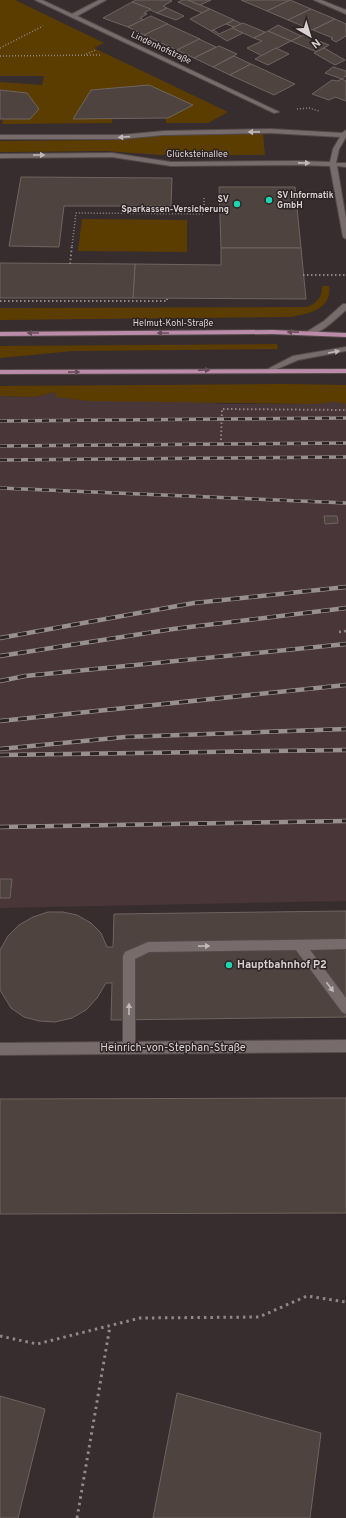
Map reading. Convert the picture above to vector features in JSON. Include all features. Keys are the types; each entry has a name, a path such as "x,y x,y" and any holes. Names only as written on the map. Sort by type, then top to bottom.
{"main road":[{"name":"Helmut-Kohl-Straße","path":"0,334 311,333 346,335"},
{"path":"0,372 270,370 346,371"}],"street":[{"name":"Lindenhofstraße","path":"38,0 276,112"},
{"path":"73,16 103,0"},
{"path":"317,0 346,12"},
{"name":"Glücksteinallee","path":"0,138 121,137 164,133 271,131 345,134"},
{"path":"345,134 336,149 333,164 346,237"},
{"name":"Glücksteinallee","path":"0,156 118,156 171,164 346,165"},
{"path":"311,333 327,323 346,306"},
{"path":"270,370 296,358 346,349"},
{"path":"299,944 346,1008"},
{"path":"129,1048 130,956 148,947 346,944"},
{"name":"Heinrich-von-Stephan-Straße","path":"0,1049 346,1046"}],"path":[{"path":"0,48 67,14"},
{"path":"0,56 107,55"},
{"path":"204,198 204,208"},
{"path":"70,264 76,213 204,214"},
{"path":"303,275 346,275"},
{"path":"0,300 167,301 167,299"},
{"path":"222,440 222,409 346,410"},
{"path":"339,632 346,631"},
{"path":"0,1336 37,1344 140,1318 259,1317 307,1296 346,1302"},
{"path":"77,1518 110,1326"}],"shaded area":[{"path":"0,0 15,0 104,43 94,48 228,112 208,123 166,123 166,118 192,105 149,85 91,90 112,119 112,123 2,124 3,119 30,119 39,109 26,93 0,90 0,82 42,85 44,76 0,76"},
{"path":"263,134 265,155 160,155 106,151 0,152 0,141 112,140 166,135"},
{"path":"82,219 187,220 187,252 78,251"},
{"path":"322,286 329,286 329,294 327,301 322,306 309,313 288,317 0,320 0,308 307,307 318,300 321,294"},
{"path":"277,344 278,349 73,351 0,358 0,346"},
{"path":"346,385 346,404 335,402 313,404 89,401 56,397 55,392 34,397 0,396 0,386"},
{"path":"56,392 226,404 313,404 335,402 346,404 346,901 0,908 0,396 34,397"}],"building":[{"path":"136,0 172,1 163,6 167,8 157,13 132,2"},
{"path":"188,0 210,9 202,13 178,2"},
{"path":"188,0 211,0 200,5"},
{"path":"241,0 290,0 267,11"},
{"path":"290,0 311,9 288,20 267,11"},
{"path":"132,2 151,9 144,13 147,14 140,18 144,20 128,27 103,18"},
{"path":"167,8 184,16 176,20 157,13"},
{"path":"210,9 234,20 211,31 190,19"},
{"path":"311,9 335,19 312,30 288,20"},
{"path":"151,16 168,24 144,35 128,27"},
{"path":"335,19 346,24 346,36 336,42 331,39 333,38 313,30"},
{"path":"234,20 242,24 234,27 226,24"},
{"path":"243,23 265,32 254,38 232,28"},
{"path":"167,24 200,39 177,50 144,35"},
{"path":"278,25 301,36 291,41 268,31"},
{"path":"232,28 243,33 227,41 211,31 214,30 219,34"},
{"path":"268,31 291,41 262,56 247,48 262,41 254,38"},
{"path":"304,35 329,45 317,52 291,41"},
{"path":"199,39 216,47 194,58 177,50"},
{"path":"219,46 237,54 213,67 194,58"},
{"path":"276,48 289,54 268,65 255,59"},
{"path":"324,48 345,60 335,65 314,53"},
{"path":"234,56 251,64 230,75 213,67"},
{"path":"251,64 295,84 274,95 230,75"},
{"path":"333,67 346,71 346,76 342,79 325,73"},
{"path":"342,79 346,81 346,101 335,97 329,100 312,94 332,80 337,81"},
{"path":"149,85 193,105 168,118 73,119 91,90"},
{"path":"0,90 27,93 39,109 30,119 0,119"},
{"path":"21,177 172,178 171,206 64,206 59,247 9,246"},
{"path":"219,187 295,187 301,248 221,248"},
{"path":"221,248 301,248 306,299 133,298 135,264 221,265"},
{"path":"0,263 135,264 133,298 0,298"},
{"path":"324,516 337,516 338,523 325,524"},
{"path":"0,879 12,879 10,898 0,898"},
{"name":"Hauptbahnhof P2","path":"346,911 346,1017 111,1020 112,983 106,983 97,998 86,1010 72,1018 55,1022 39,1021 24,1017 11,1008 0,990 0,950 8,936 19,925 33,917 48,912 63,912 77,915 91,923 101,933 107,947 113,947 114,914"},
{"path":"346,1098 346,1213 0,1214 0,1099"},
{"path":"177,1393 321,1433 310,1518 153,1518"},
{"path":"0,1396 45,1409 18,1518 0,1518"}],"railway":[{"path":"0,421 346,418"},
{"path":"0,446 346,443"},
{"path":"0,460 346,457"},
{"path":"0,488 346,503"},
{"path":"0,638 194,603 346,587"},
{"path":"0,656 173,629 346,608"},
{"path":"0,681 25,676 346,644"},
{"path":"0,721 346,685"},
{"path":"0,749 125,737 346,729"},
{"path":"0,755 346,750"},
{"path":"0,827 346,821"}],"place":[{"name":"SV Informatik GmbH","path":"269,200"},
{"name":"SV Sparkassen-Versicherung","path":"237,204"},
{"name":"Hauptbahnhof P2","path":"229,965"}]}
